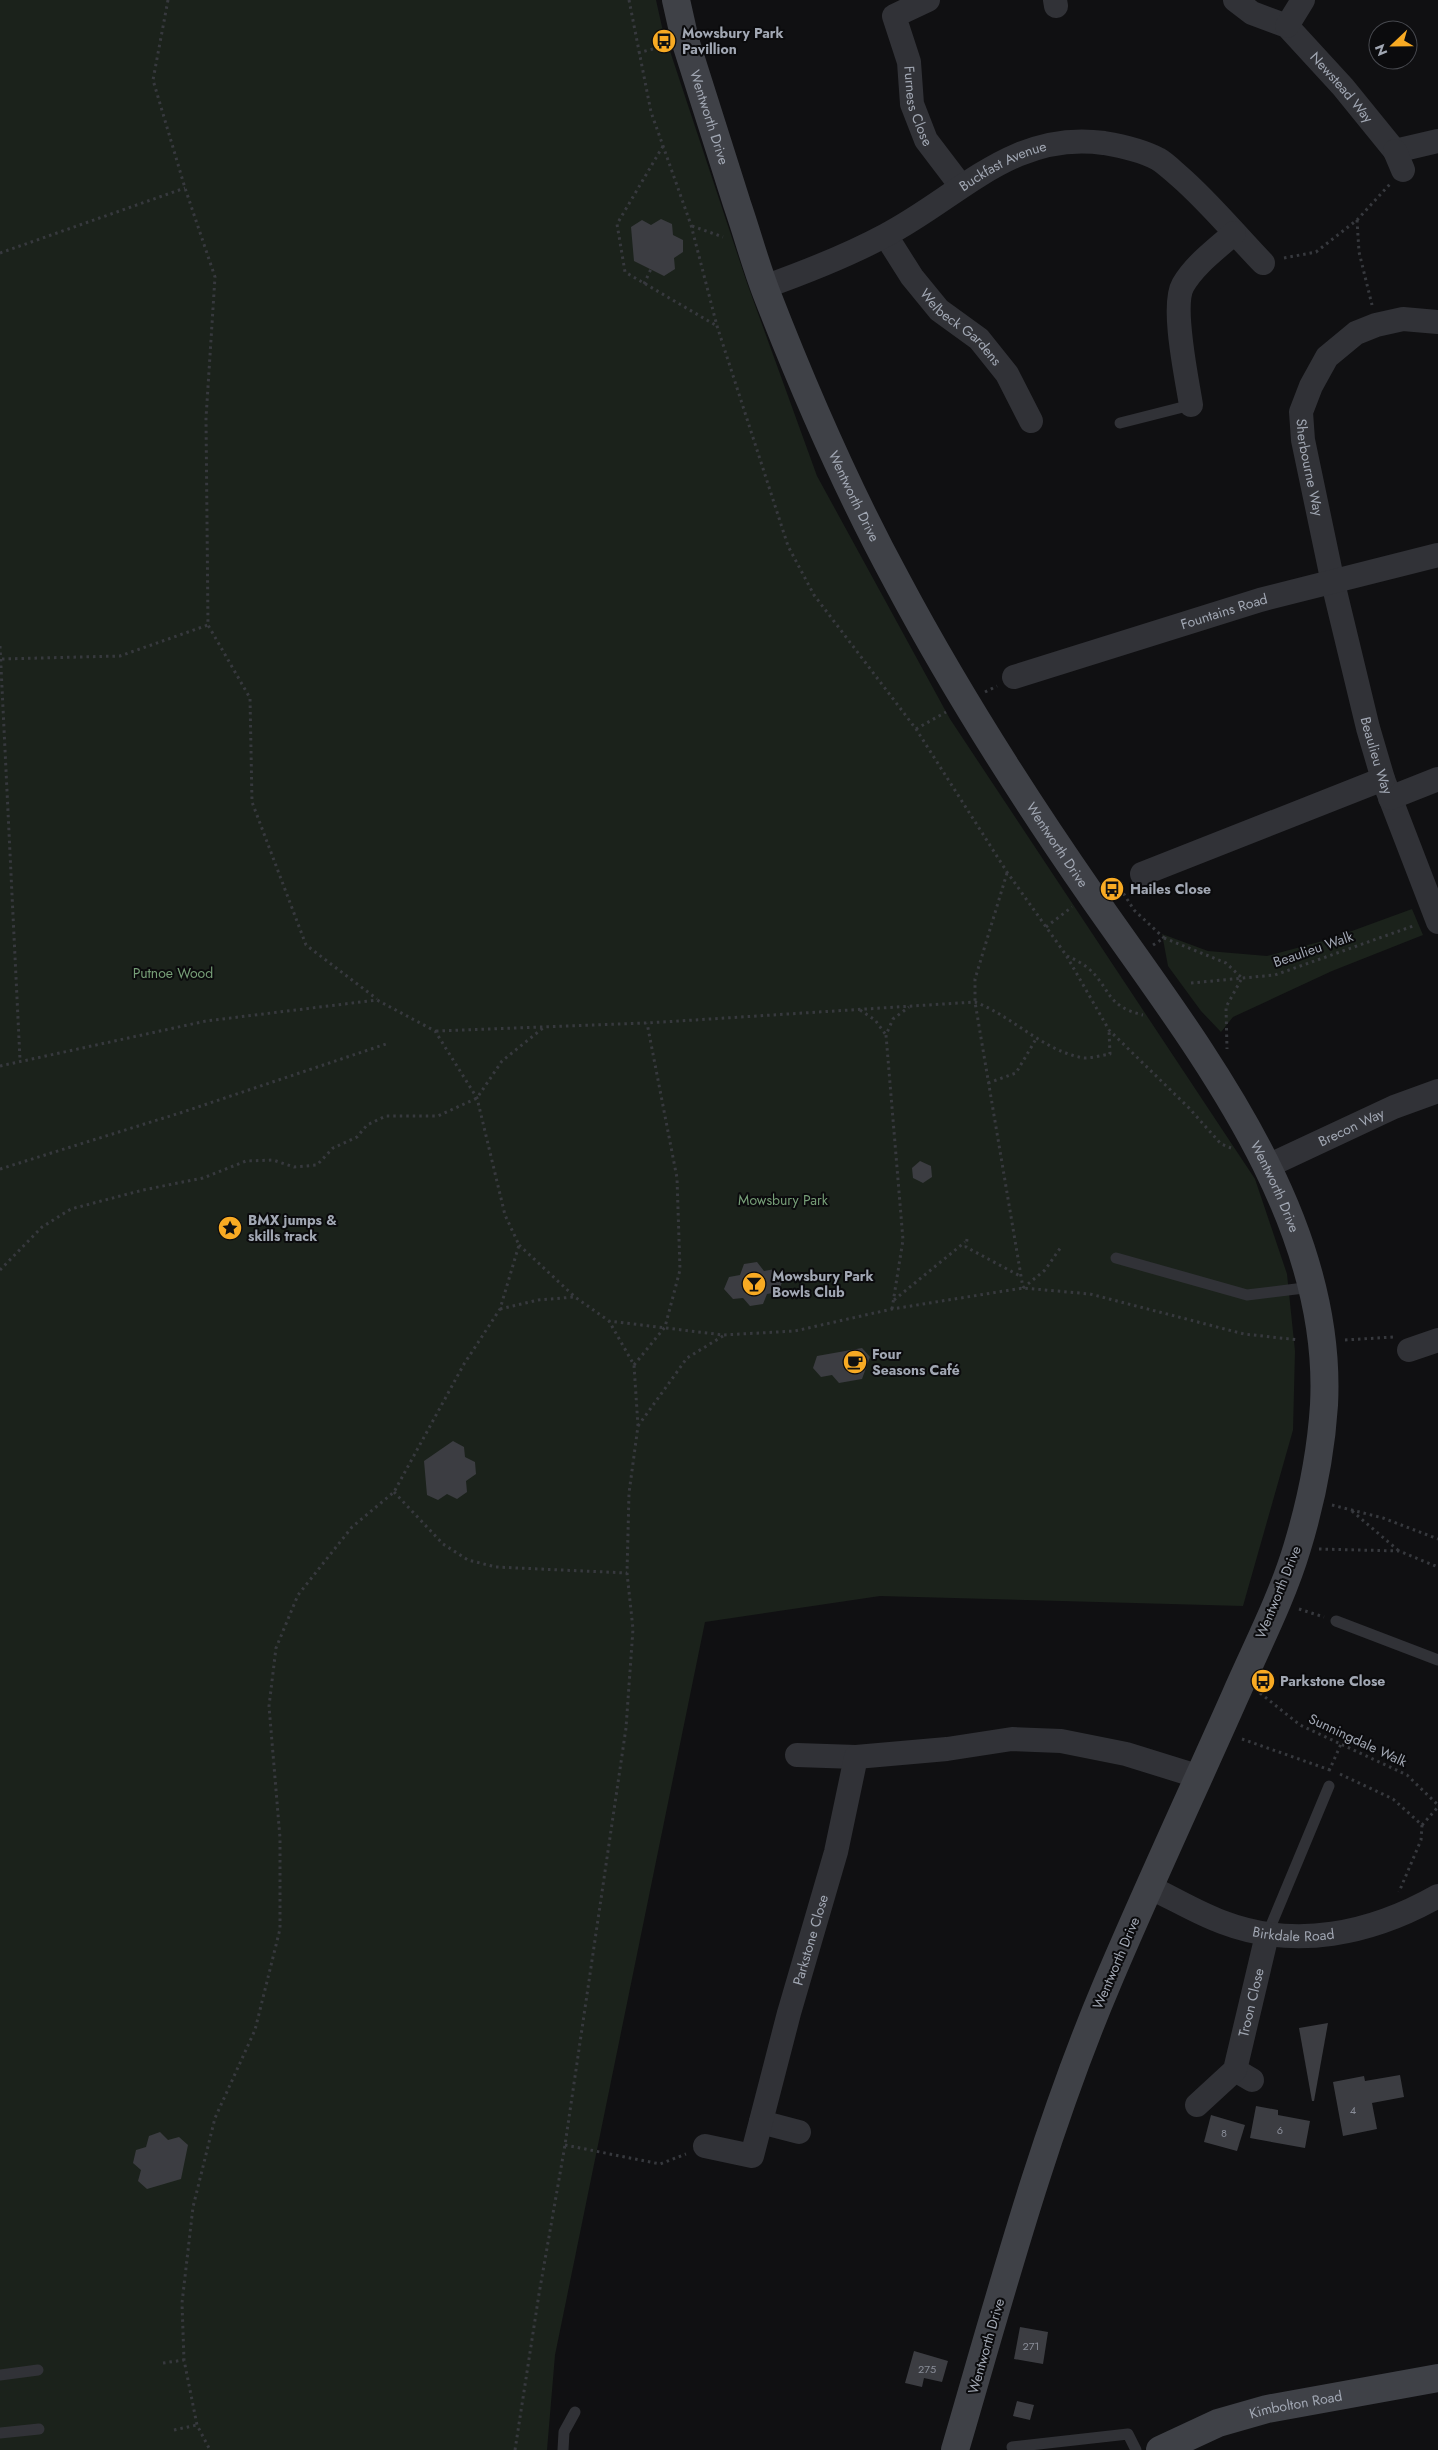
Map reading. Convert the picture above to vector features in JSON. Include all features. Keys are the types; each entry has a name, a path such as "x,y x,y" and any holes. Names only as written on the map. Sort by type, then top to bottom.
{"street":[{"name":"Wentworth Drive","path":"676,0 684,40 764,287 834,452 894,577 964,702 1078,896 1135,956 1181,1021 1262,1157 1295,1227 1312,1286 1321,1342 1324,1402 1315,1475 1297,1549 1277,1602 1149,1887 1067,2082 1033,2185 955,2450"},
{"name":"Furness Close","path":"928,0 890,8 909,62 912,104 926,140 960,186"},
{"name":"Newstead Way","path":"1235,0 1252,13 1287,26 1343,87 1399,160"},
{"path":"1287,26 1303,0"},
{"name":"Buckfast Avenue","path":"764,287 822,266 886,236 922,216 960,186 1014,154 1050,144 1082,140 1126,146 1159,159 1198,192 1234,233 1263,262"},
{"path":"1399,160 1438,141"},
{"path":"1191,405 1177,306 1182,286 1193,271 1234,233"},
{"name":"Welbeck Gardens","path":"886,236 912,277 938,310 979,339 1002,367 1032,421"},
{"name":"Sherbourne Way","path":"1333,583 1303,440 1301,412 1310,386 1327,358 1356,333 1376,325 1403,319 1438,322"},
{"name":"Fountains Road","path":"1014,677 1260,600 1438,555"},
{"name":"Beaulieu Way","path":"1333,583 1386,788 1437,920"},
{"path":"1142,874 1386,788 1438,779"},
{"name":"Brecon Way","path":"1262,1157 1438,1091"},
{"path":"1409,1350 1438,1340"},
{"path":"797,1754 856,1757 947,1749 1012,1739 1060,1740 1126,1754 1200,1777"},
{"name":"Parkstone Close","path":"705,2146 752,2156 789,2013 836,1852 856,1757"},
{"name":"Birkdale Road","path":"1149,1887 1221,1922 1267,1935 1325,1936 1378,1923 1438,1896"},
{"name":"Troon Close","path":"1197,2105 1244,2075 1267,1935"},
{"path":"761,2122 799,2132"},
{"name":"Kimbolton Road","path":"1160,2450 1218,2423 1268,2410 1438,2378"}],"lane":[{"path":"1120,423 1191,405"},
{"path":"1116,1258 1247,1294 1312,1286"},
{"path":"1336,1621 1438,1660"},
{"path":"1267,1935 1329,1786"},
{"path":"0,2376 38,2370"},
{"path":"563,2450 564,2432 575,2412"},
{"path":"0,2433 39,2430"},
{"path":"1012,2447 1057,2447 1108,2434 1128,2434 1136,2450"}],"path":[{"path":"168,0 153,80 185,188 215,277 206,418 208,625 250,698 252,802 306,945 377,1000 436,1031 647,1023 975,1002 987,1007 1036,1039 1080,1058 1110,1054 1109,1030"},
{"path":"630,0 638,53 651,112 691,225 717,326 788,546 814,595 916,729 1007,872 1066,955 1109,1030 1189,1108 1221,1144 1240,1153 1262,1157"},
{"path":"663,146 617,224 625,272 717,326"},
{"path":"1263,262 1316,252 1357,220 1399,160"},
{"path":"0,253 185,188"},
{"path":"1357,220 1360,252 1376,325"},
{"path":"644,284 650,269"},
{"path":"1,659 120,656 208,625"},
{"path":"0,646 20,1060"},
{"path":"1007,872 975,979 975,1002 1023,1288"},
{"path":"1046,927 1073,908 1078,896 1142,874"},
{"path":"1113,877 1134,910 1164,938 1226,964 1242,978 1226,1008 1227,1055"},
{"name":"Beaulieu Walk","path":"1191,983 1275,975 1437,920"},
{"path":"1135,956 1164,938"},
{"path":"1066,955 1088,968 1111,998 1127,1011 1143,1015"},
{"path":"0,1066 20,1060 206,1021 377,1000"},
{"path":"892,1308 903,1240 886,1035 893,1019 909,1007"},
{"path":"860,1010 875,1020 886,1035"},
{"path":"634,1365 665,1327 680,1270 677,1178 647,1023"},
{"path":"0,1270 42,1227 71,1209 143,1190 203,1178 246,1161 273,1160 294,1167 317,1165 333,1148 357,1137 367,1125 386,1116 438,1116 477,1098 502,1061 544,1027"},
{"path":"436,1031 477,1098 505,1215 519,1245 575,1297 609,1321 634,1365 638,1426 629,1493 627,1573 633,1630 626,1728 565,2145 539,2294 515,2450"},
{"path":"988,1082 1016,1073 1036,1039"},
{"path":"0,1169 183,1112 386,1044"},
{"path":"893,1301 966,1241 966,1247 1021,1277"},
{"path":"210,2450 197,2425 184,2360 182,2303 193,2207 215,2118 255,2030 280,1929 280,1838 269,1706 276,1648 298,1595 352,1527 394,1492 464,1364 500,1309 519,1245"},
{"path":"1023,1288 1045,1270 1061,1247"},
{"path":"609,1321 723,1335 795,1331 892,1308 1023,1288 1090,1294 1244,1334 1321,1342 1404,1336 1409,1350"},
{"path":"500,1309 538,1300 575,1297"},
{"path":"638,1426 687,1358 723,1335"},
{"path":"394,1492 443,1544 468,1560 496,1567 627,1573"},
{"path":"1309,1499 1384,1518 1438,1539"},
{"path":"1350,1510 1399,1552"},
{"path":"1297,1549 1399,1552 1438,1567"},
{"path":"1277,1602 1336,1621"},
{"name":"Sunningdale Walk","path":"1242,1679 1300,1725 1407,1775 1438,1806"},
{"path":"1219,1731 1330,1770 1393,1799 1422,1825"},
{"path":"1329,1786 1330,1770 1341,1744"},
{"path":"1398,1915 1399,1888 1421,1840 1422,1825 1438,1806"},
{"path":"565,2145 660,2164 705,2146"},
{"path":"163,2363 184,2360"},
{"path":"174,2430 197,2425"}],"green space":[{"name":"Mowsbury Park","path":"0,0 656,0 662,27 747,283 817,476 950,719 1255,1179 1287,1274 1295,1351 1293,1430 1243,1606 880,1596 705,1622 555,2355 547,2450 0,2450"},
{"path":"1412,909 1423,935 1332,971 1233,1017 1221,1032 1201,1011 1168,966 1162,934 1208,951 1267,956 1330,939"}],"building":[{"path":"661,219 672,224 673,235 683,240 683,252 674,258 675,269 664,276 634,261 631,227 642,220 651,225"},
{"path":"920,1161 931,1166 932,1177 923,1183 913,1178 912,1168"},
{"name":"Mowsbury Park Bowls Club","path":"757,1262 764,1271 775,1269 783,1280 778,1292 767,1294 763,1304 750,1306 743,1298 733,1299 724,1289 729,1277 740,1275 744,1264"},
{"path":"862,1348 870,1357 862,1379 839,1383 832,1375 821,1377 813,1368 817,1356"},
{"path":"453,1441 464,1447 465,1457 475,1462 476,1474 466,1481 467,1492 457,1499 447,1494 438,1500 427,1495 424,1461"},
{"path":"1328,2023 1314,2101 1312,2101 1299,2028"},
{"path":"1400,2075 1404,2097 1372,2103 1377,2129 1343,2136 1333,2082 1364,2076 1365,2081"},
{"path":"1256,2106 1278,2110 1278,2115 1310,2121 1305,2148 1250,2138"},
{"path":"1211,2115 1245,2125 1237,2151 1204,2142"},
{"path":"160,2132 168,2140 179,2137 188,2145 181,2179 147,2189 138,2181 141,2170 133,2163 136,2150 146,2147 149,2136"},
{"path":"1020,2327 1048,2332 1043,2364 1014,2359"},
{"path":"914,2351 948,2361 942,2382 924,2378 922,2387 905,2383"},
{"path":"1017,2401 1034,2405 1030,2420 1013,2416"}],"place":[{"name":"Mowsbury Park Pavillion","path":"664,41"},
{"name":"Hailes Close","path":"1112,889"},
{"name":"BMX jumps & skills track","path":"230,1228"},
{"name":"Mowsbury Park Bowls Club","path":"754,1284"},
{"name":"Four Seasons Café","path":"855,1362"},
{"name":"Parkstone Close","path":"1263,1681"}],"park label":[{"name":"Putnoe Wood","path":"173,973"}]}
